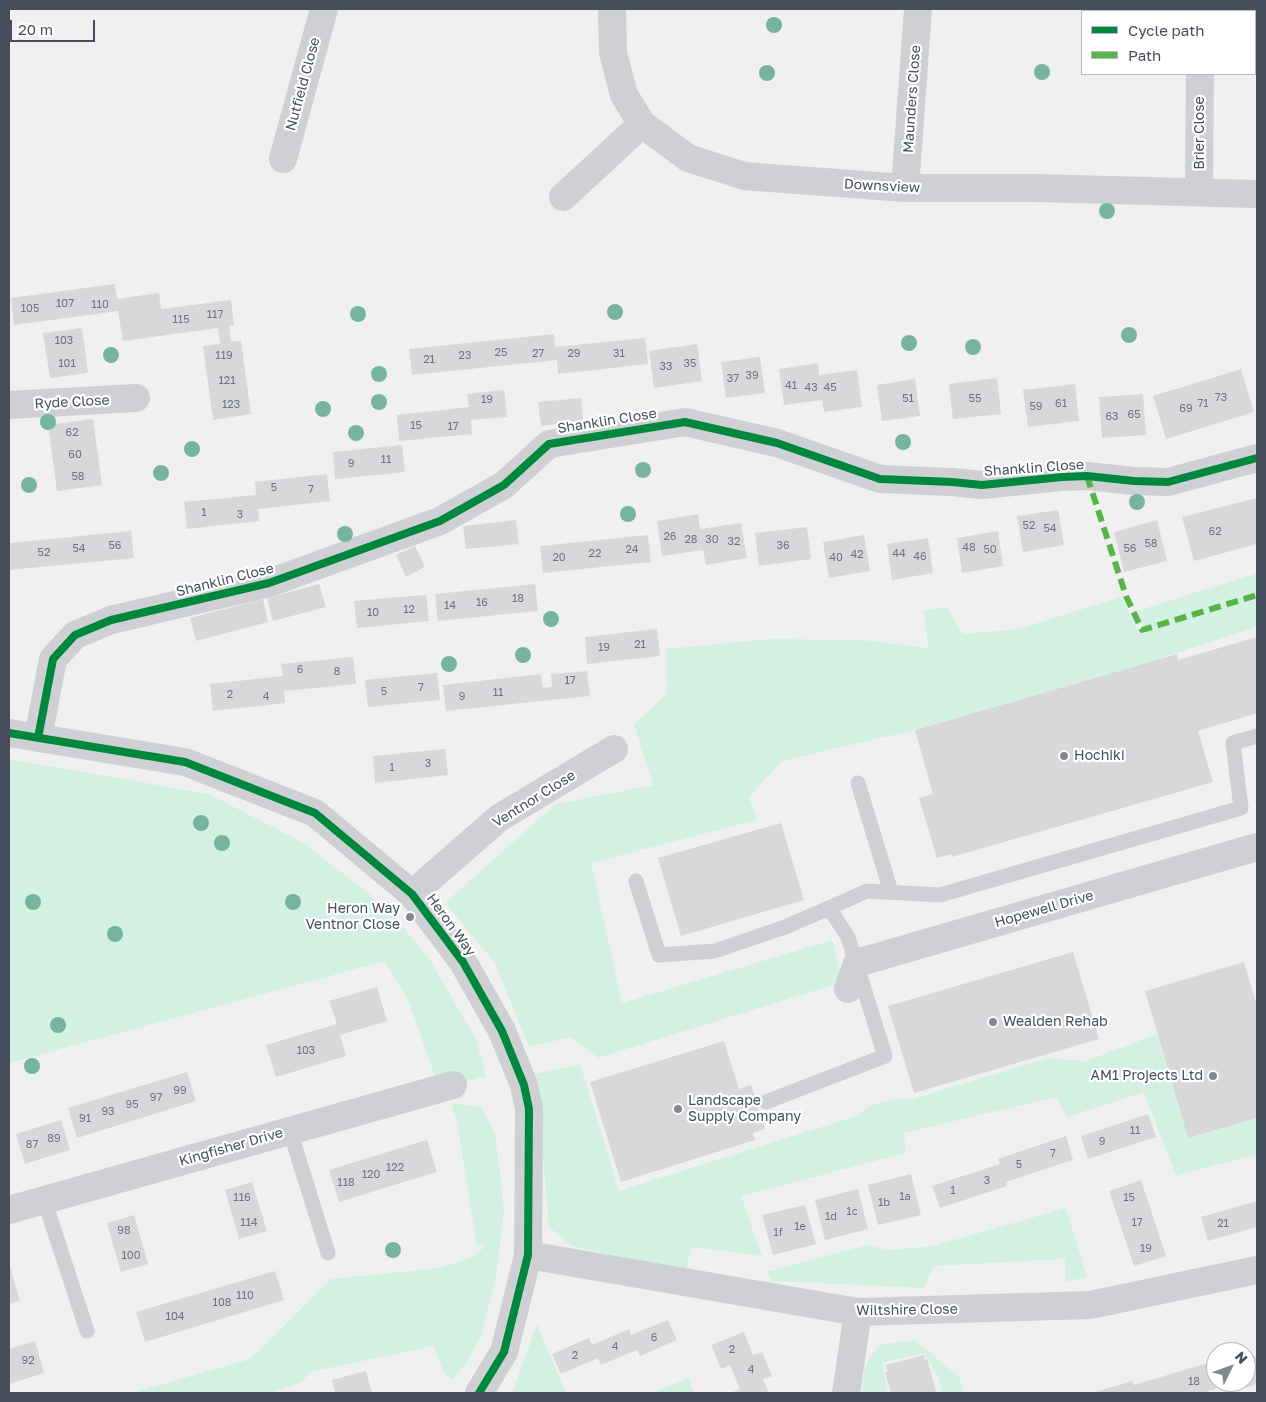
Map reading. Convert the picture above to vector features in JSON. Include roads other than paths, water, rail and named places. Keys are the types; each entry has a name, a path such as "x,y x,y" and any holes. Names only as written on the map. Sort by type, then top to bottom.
{"street":[{"name":"Nutfield Close","path":"283,159 324,9"},
{"name":"Downsview","path":"612,9 613,54 624,95 642,124 688,158 744,176 905,188 1037,188 1257,194"},
{"name":"Maunders Close","path":"905,188 918,9"},
{"name":"Brier Close","path":"1199,192 1200,75"},
{"path":"563,197 642,124"},
{"name":"Ryde Close","path":"9,406 136,398"},
{"name":"Shanklin Close","path":"38,738 53,659 75,635 112,620 269,583 440,521 504,485 549,444 685,422 777,444 880,480 952,482 982,485 1088,476 1162,483 1257,458"},
{"name":"Heron Way","path":"9,733 184,762 315,813 412,894 463,962 502,1031 524,1085 529,1109 528,1255 504,1352 480,1393"},
{"name":"Ventnor Close","path":"412,894 499,818 614,750"},
{"name":"Hopewell Drive","path":"857,962 1257,847"},
{"path":"848,989 857,962"},
{"name":"Kingfisher Drive","path":"9,1210 453,1085"},
{"name":"Wiltshire Close","path":"528,1255 858,1312 1090,1305 1257,1270"},
{"path":"846,1393 858,1312"}],"lane":[{"path":"636,881 659,955 715,952 785,927 867,891 940,895 1241,808 1233,743 1257,736"},
{"path":"858,783 891,892"},
{"path":"766,1102 885,1056 848,937 829,908"},
{"path":"290,1131 328,1253"},
{"path":"44,1199 87,1331"}],"place":[{"name":"Hochiki","path":"1064,756"},
{"name":"Heron Way Ventnor Close","path":"410,917"},
{"name":"Wealden Rehab","path":"993,1022"},
{"name":"AM1 Projects Ltd","path":"1213,1076"},
{"name":"Landscape Supply Company","path":"678,1109"}]}
